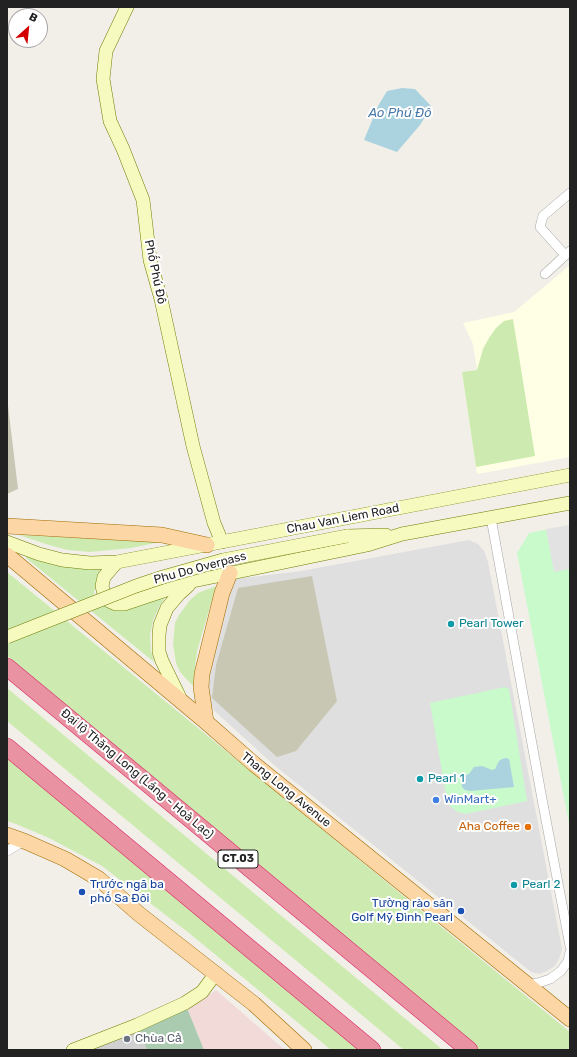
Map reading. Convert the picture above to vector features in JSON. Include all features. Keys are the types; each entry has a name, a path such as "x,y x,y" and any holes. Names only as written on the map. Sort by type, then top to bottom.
{"highway":[{"name":"Đại lộ Thăng Long (Láng - Hoà Lạc)","path":"7,667 469,1050"},
{"path":"7,747 372,1050"}],"main road":[{"name":"Phố Phú Đô","path":"126,7 106,51 103,79 110,121 143,200 150,260 193,446 214,523 222,542"},
{"name":"Chau Van Liem Road","path":"7,542 39,554 62,560 90,563 117,562 570,475"},
{"path":"117,562 104,577 102,586 104,594 109,602 124,604 193,581 367,546 402,534 570,503"},
{"path":"7,526 162,535 207,545"},
{"name":"Phu Do Overpass","path":"7,637 162,577 223,560 347,536 402,534"},
{"name":"Thang Long Avenue","path":"7,555 254,764 570,1019"},
{"path":"206,722 201,687 202,674 222,593 230,573"},
{"path":"183,703 162,661 159,652 159,635 160,625 167,608 193,581"},
{"path":"7,835 65,859 99,879 139,914 254,1004 304,1050"},
{"path":"73,1050 185,1004 202,992 216,973"}],"street":[{"path":"545,274 567,253 540,227 543,216 570,193"},
{"path":"491,518 570,946"},
{"path":"7,851 24,841"},
{"path":"528,985 550,979 560,971 568,961 570,952"}],"shaded area":[{"path":"570,265 570,457 477,474 462,372 477,370 473,344 463,323 514,312"},
{"path":"7,397 18,489 7,494"},
{"path":"570,525 570,569 554,572 546,529"},
{"path":"469,540 478,544 484,551 488,562 562,949 555,966 539,974 531,972 274,765 208,705 205,688 231,583 236,579 301,571"},
{"path":"312,576 337,701 296,751 277,757 212,698 216,665 238,588"},
{"path":"216,990 285,1050 204,1050 187,1008"},
{"path":"187,1008 204,1050 147,1050 138,1028"},
{"name":"Chùa Cả","path":"138,1028 147,1050 84,1050"}],"green space":[{"path":"513,319 535,456 476,467 462,372 477,370 483,349 496,328 504,321"},
{"path":"570,525 570,829 517,553 529,533"},
{"path":"19,535 160,542 131,548 90,552 68,550"},
{"path":"27,556 50,564 68,567 86,569 104,568 99,576 94,592 95,598 100,604 108,608 118,609 166,596 153,620 150,635 151,651 154,662 26,558"},
{"path":"7,572 570,1032 570,1050 475,1050 7,656"},
{"path":"216,586 197,651 193,686 180,672 176,663 173,644 175,623 190,600 198,593"},
{"path":"505,687 509,689 527,801 465,814 458,812 451,807 447,800 430,703"},
{"path":"7,688 443,1050 404,1050 7,721"},
{"path":"7,753 361,1050 331,1050 189,933 102,866 49,838 7,821"}],"water":[{"name":"Ao Phú Đô","path":"402,88 415,89 431,106 420,125 397,152 364,140 378,106 387,91"},
{"path":"506,758 509,759 514,787 470,791 465,790 462,787 461,777 469,774 474,767 482,766 492,770 495,769 499,761"}],"place":[{"name":"Pearl Tower","path":"451,624"},
{"name":"Pearl 1","path":"420,779"},
{"name":"WinMart+","path":"436,800"},
{"name":"Aha Coffee","path":"528,827"},
{"name":"Pearl 2","path":"514,885"},
{"name":"Trước ngã ba phố Sa Đôi","path":"82,892"},
{"name":"Tường rào sân Golf Mỹ Đình Pearl","path":"461,911"},
{"name":"Chùa Cả","path":"127,1039"}]}
